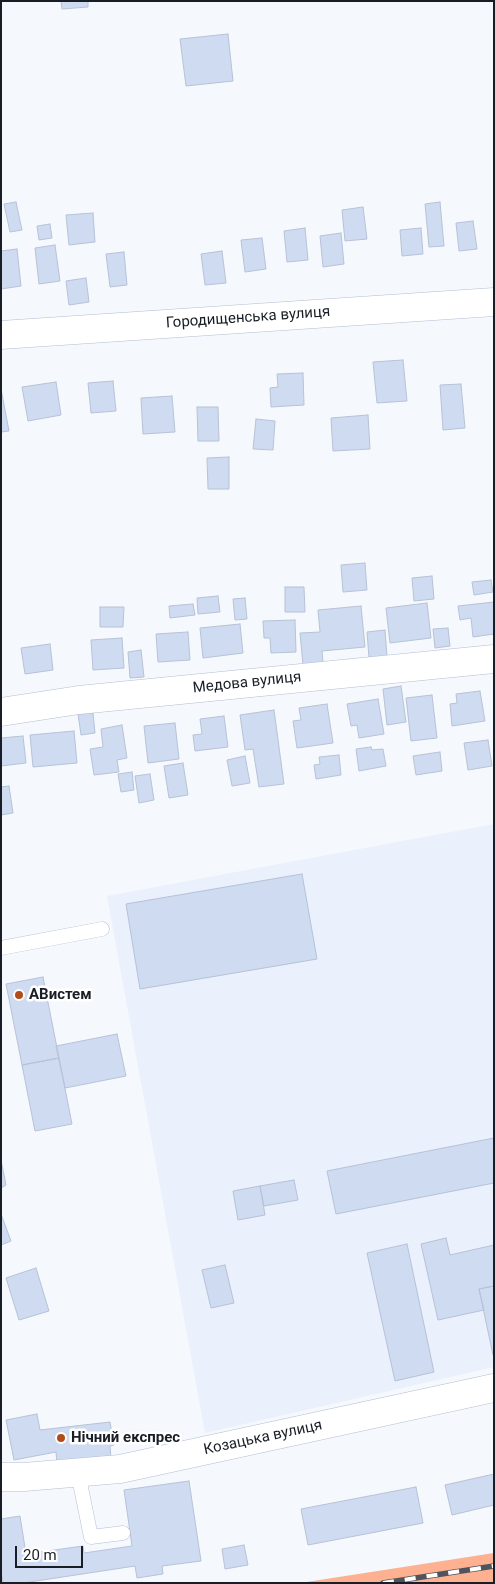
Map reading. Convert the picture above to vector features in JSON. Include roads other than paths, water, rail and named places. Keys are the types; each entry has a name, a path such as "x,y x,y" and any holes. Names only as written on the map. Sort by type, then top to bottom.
{"street":[{"name":"Городищенська вулиця","path":"1,335 494,302"},
{"name":"Медова вулиця","path":"1,712 79,700 494,659"},
{"name":"Козацька вулиця","path":"1,1477 24,1477 120,1469 494,1388"}],"lane":[{"path":"1,948 102,929"},
{"path":"78,1473 91,1537 123,1533"}],"railway":[{"path":"383,1583 494,1566"}],"place":[{"name":"АВистем","path":"19,995"},
{"name":"Нічний експрес","path":"61,1438"}]}
